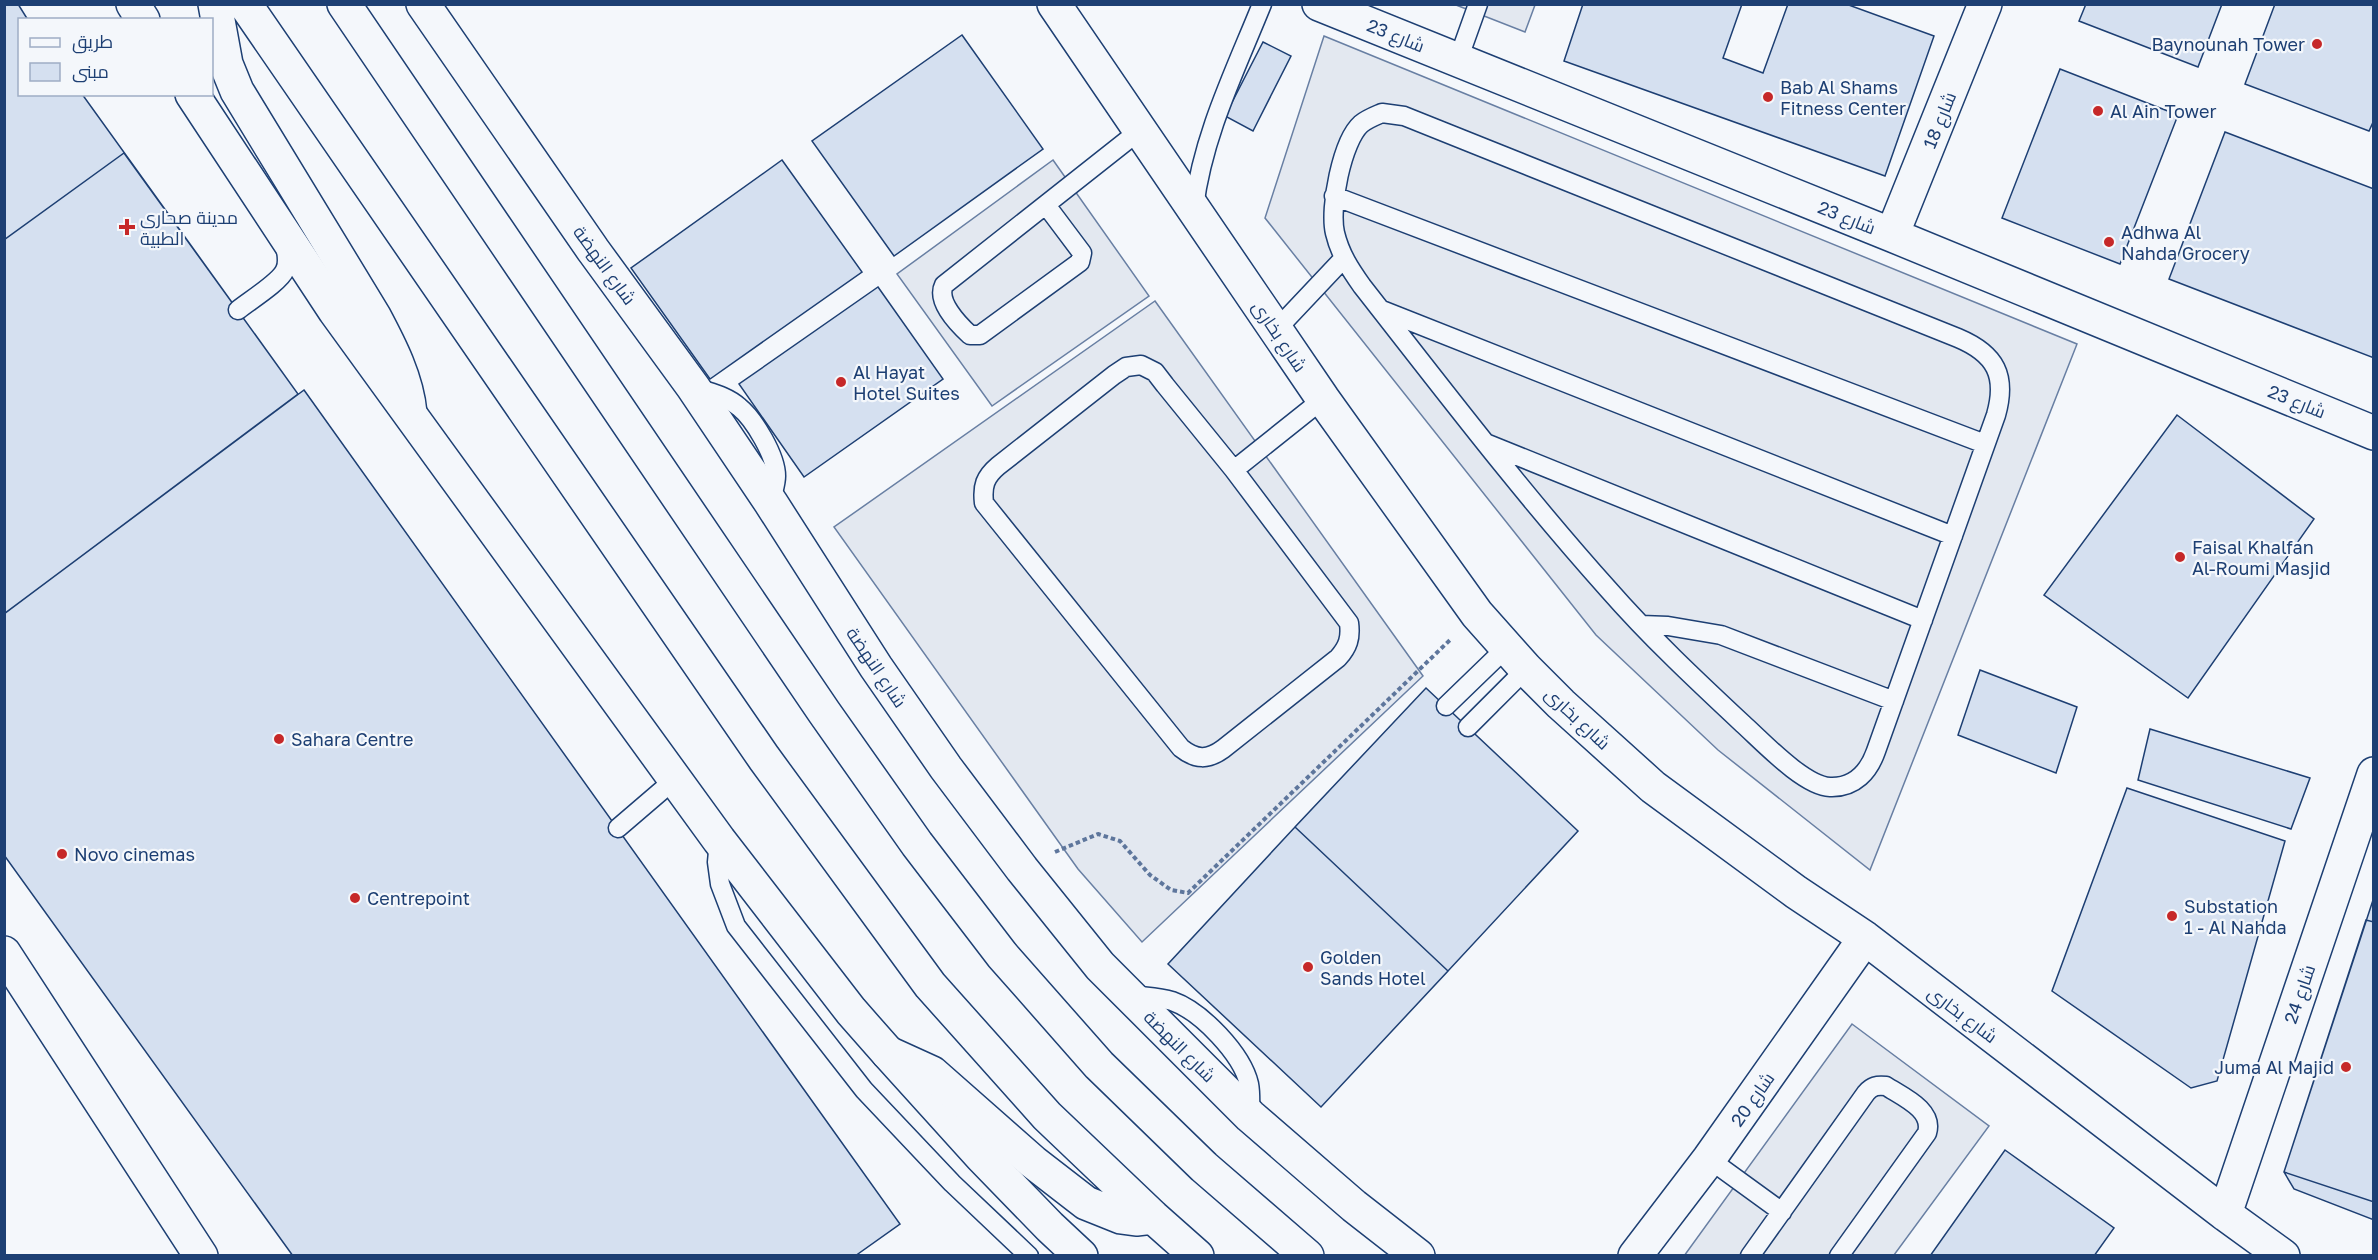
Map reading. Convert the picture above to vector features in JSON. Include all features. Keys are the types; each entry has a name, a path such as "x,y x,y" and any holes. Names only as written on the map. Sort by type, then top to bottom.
{"street":[{"path":"134,4 142,18"},
{"path":"215,4 224,54 237,91 374,316 402,376 409,399 410,413"},
{"path":"245,4 764,758 930,985 1047,1116 1197,1256"},
{"path":"344,4 824,712 917,844 1002,956 1107,1073 1204,1167 1307,1256"},
{"name":"شارع النهضة","path":"423,4 593,250 693,387 771,503 876,667 946,768 1086,949 1127,994 1250,1116 1354,1206 1418,1256"},
{"name":"شارع بخارى","path":"1054,4 1323,399 1477,614 1516,658 1562,704 1653,787 1796,892 1865,938 2283,1256"},
{"name":"شارع 23","path":"1319,4 1892,235 2373,433"},
{"name":"شارع 18","path":"1892,235 1985,4"},
{"path":"193,96 335,311 719,840 851,1011 1004,1180 1081,1256"},
{"name":"شارع 24","path":"2225,1214 2373,774"},
{"name":"شارع 20","path":"1635,1256 1709,1159 1865,938"},
{"path":"4,953 201,1256"},
{"path":"888,1053 932,1073 1033,1162 1086,1203 1121,1217 1136,1219 1153,1217"}],"lane":[{"path":"1193,208 1206,141 1262,4"},
{"path":"1458,60 1478,4"},
{"path":"1382,113 1404,116 1976,346 1991,359 2000,376 2001,397 1870,766 1860,778 1846,785 1830,787 1815,783 1750,731 1641,626 1550,522 1380,309 1343,259 1334,231 1334,196 1349,143 1361,124 1382,113"},
{"path":"1046,205 1078,245 1082,253 1080,262 981,335 970,335 944,302 941,290 944,285 1139,130"},
{"path":"1334,196 1985,444"},
{"path":"238,310 278,279 285,270 286,257 281,230"},
{"path":"1276,330 1343,259"},
{"path":"1380,309 1953,536"},
{"path":"1141,365 1155,372 1234,470 1349,623 1351,636 1347,649 1338,658 1214,756 1202,759 1190,756 1173,739 992,514 984,502 982,489 987,475 1067,411 1126,367 1141,365"},
{"path":"1234,470 1323,399"},
{"path":"1486,443 1923,620"},
{"path":"1641,626 1668,626 1721,635 1894,701"},
{"path":"1446,706 1516,658"},
{"path":"1468,727 1516,658"},
{"path":"618,828 674,780"},
{"path":"719,840 717,862 720,884 736,926 864,1090 952,1183 1029,1256"},
{"path":"1750,1256 1871,1087 1886,1086 1920,1110 1928,1120 1927,1133 1839,1256"},
{"path":"1709,1159 1782,1212"}],"path":[{"path":"1047,855 1098,834 1120,842 1150,875 1171,890 1188,893 1477,614"}],"shaded area":[{"path":"1456,5 1535,5 1525,32"},
{"path":"1324,36 2077,344 1870,870 1718,750 1596,635 1265,218"},
{"path":"1053,160 1149,296 992,406 897,274"},
{"path":"1155,301 1423,676 1142,942 1078,869 834,527"},
{"path":"1852,1024 1989,1126 1894,1255 1684,1256"}],"building":[{"name":"مدينة صحارى الطبية","path":"4,4 18,4 27,18 18,18 18,96 83,96 298,394 4,614"},
{"path":"1583,4 1742,4 1723,58 1763,73 1788,4 1846,4 1934,36 1885,176 1564,61"},
{"path":"2086,4 2222,4 2198,67 2079,21"},
{"name":"Baynounah Tower","path":"2275,4 2374,4 2374,120 2369,131 2245,84"},
{"path":"962,35 1043,149 894,256 812,141"},
{"path":"1263,42 1291,56 1253,131 1225,116"},
{"path":"2060,69 2178,115 2120,264 2002,218"},
{"path":"2225,132 2374,189 2374,358 2169,279"},
{"name":"مدينة صحارى الطبية","path":"124,153 298,394 4,614 4,240"},
{"path":"782,160 862,272 710,379 631,268"},
{"name":"Al Hayat Hotel Suites","path":"878,287 943,379 804,477 739,384"},
{"name":"Sahara Centre","path":"304,390 900,1224 855,1256 293,1256 4,855 4,614"},
{"name":"Faisal Khalfan Al-Roumi Masjid","path":"2177,415 2314,519 2188,698 2044,595"},
{"path":"1980,670 2077,707 2056,773 1958,735"},
{"path":"1426,688 1578,831 1448,971 1295,827"},
{"path":"2150,729 2310,778 2291,829 2138,780"},
{"name":"Substation 1 - Al Nahda","path":"2127,788 2285,841 2217,1081 2191,1088 2052,991"},
{"name":"Golden Sands Hotel","path":"1295,827 1448,971 1321,1107 1168,964"},
{"name":"Juma Al Majid","path":"2374,897 2374,1220 2294,1189 2284,1172"},
{"name":"Juma Al Majid","path":"2366,920 2374,922 2374,1202 2284,1172"},
{"path":"2005,1150 2114,1228 2094,1256 1930,1256"}],"place":[{"name":"Baynounah Tower","path":"2317,44"},
{"name":"Bab Al Shams Fitness Center","path":"1768,97"},
{"name":"Al Ain Tower","path":"2098,111"},
{"name":"مدينة صحارى الطبية","path":"127,227"},
{"name":"Adhwa Al Nahda Grocery","path":"2109,242"},
{"name":"Al Hayat Hotel Suites","path":"841,382"},
{"name":"Faisal Khalfan Al-Roumi Masjid","path":"2180,557"},
{"name":"Sahara Centre","path":"279,739"},
{"name":"Novo cinemas","path":"62,854"},
{"name":"Centrepoint","path":"355,898"},
{"name":"Substation 1 - Al Nahda","path":"2172,916"},
{"name":"Golden Sands Hotel","path":"1308,967"},
{"name":"Juma Al Majid","path":"2346,1067"}]}
